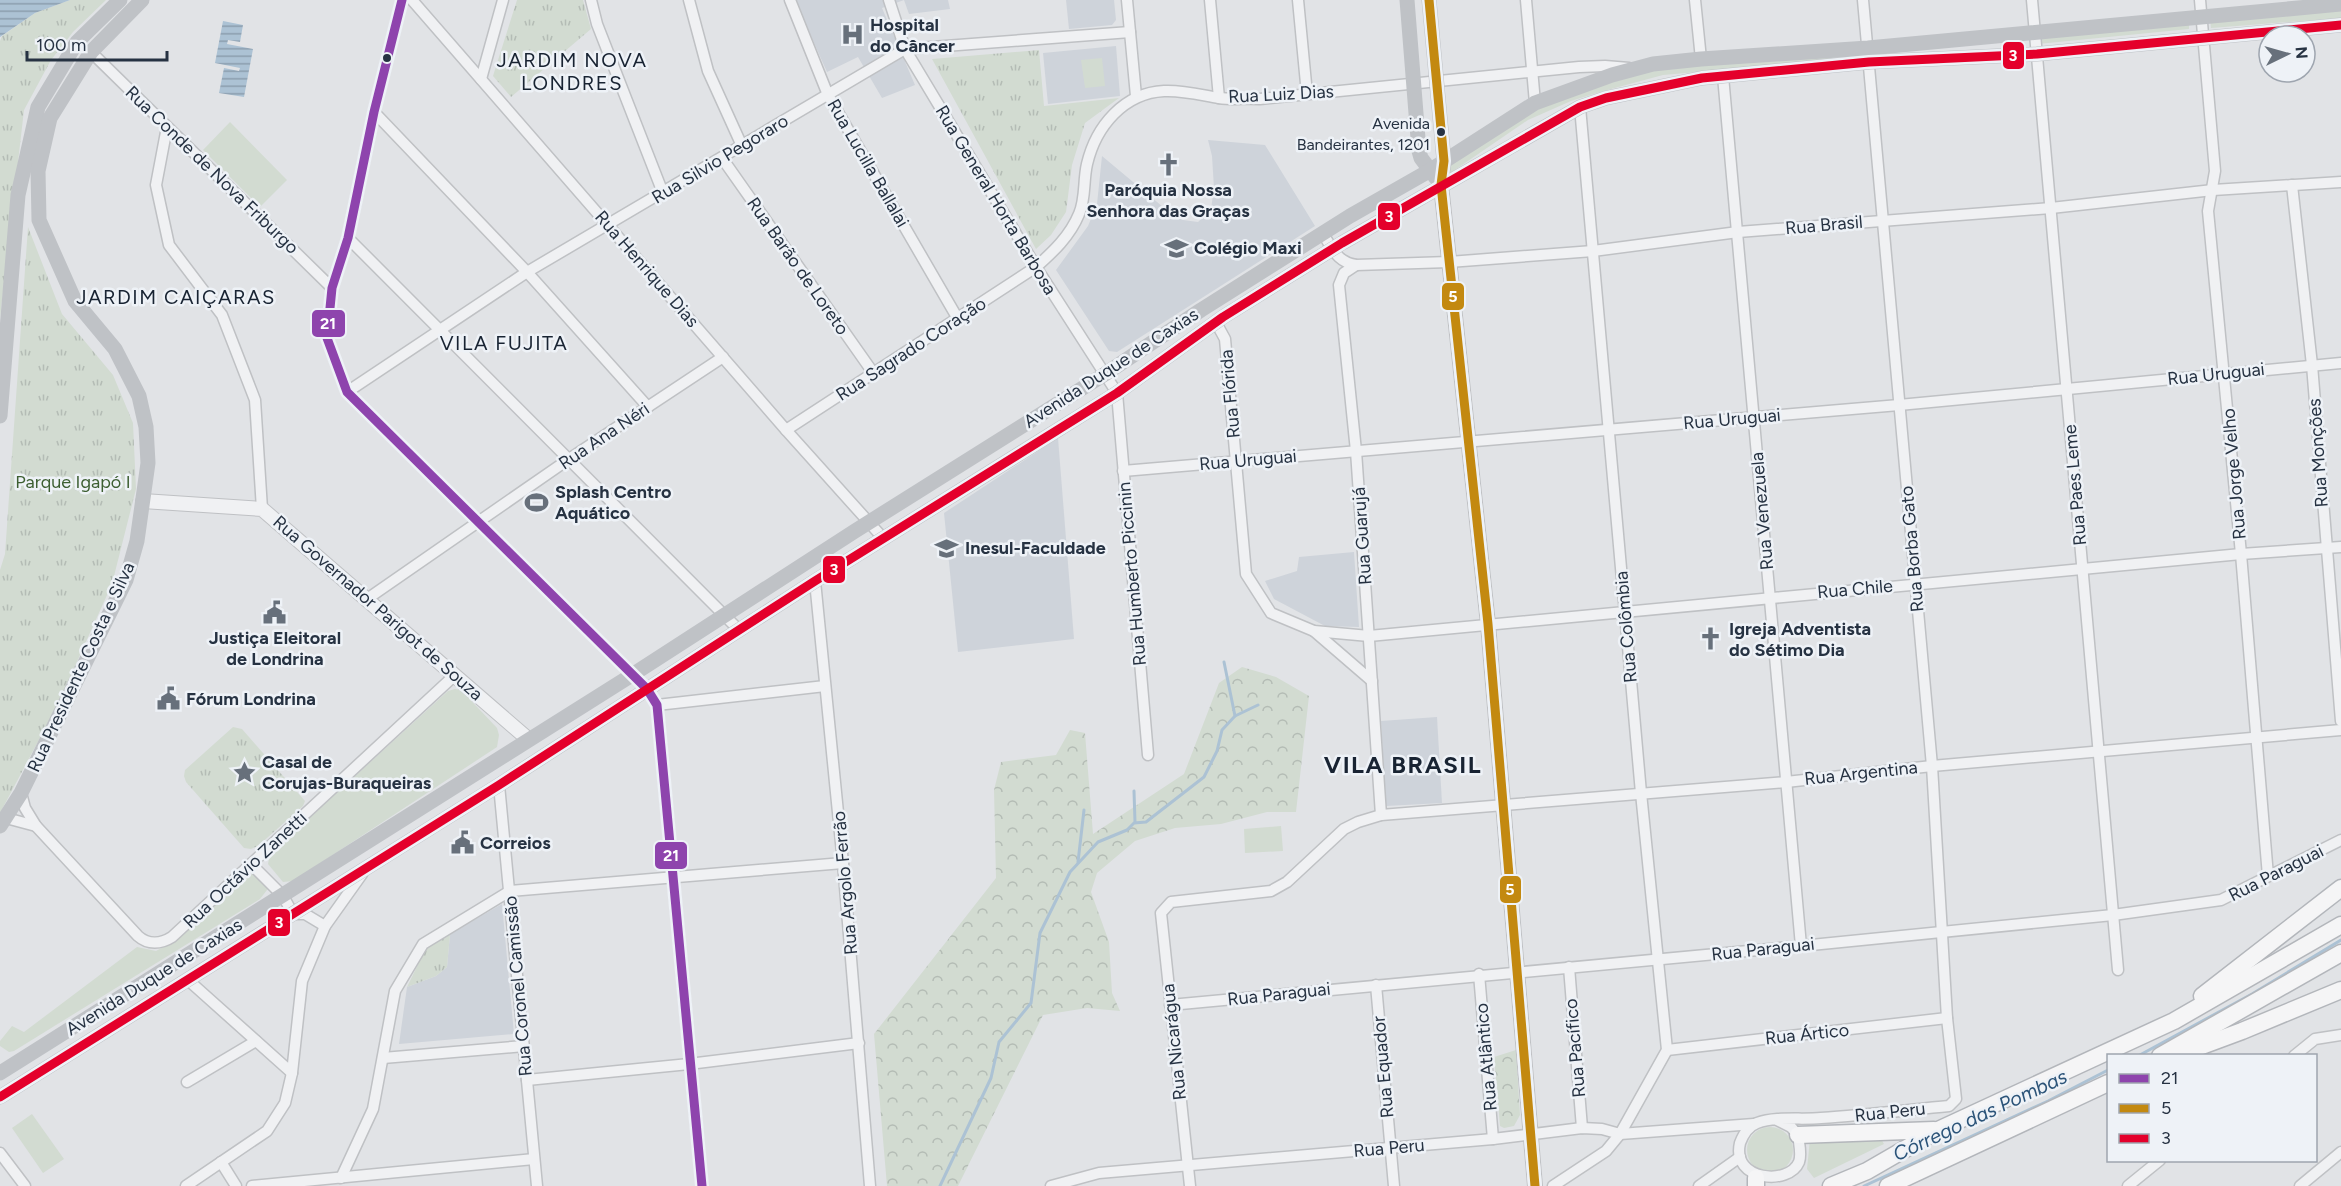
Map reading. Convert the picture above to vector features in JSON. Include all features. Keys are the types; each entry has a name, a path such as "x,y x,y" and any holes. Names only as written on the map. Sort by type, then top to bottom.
{"highway":[{"path":"2174,1020 2219,981 2341,888"},
{"path":"1831,1186 1867,1171 1938,1130 2174,1020 2341,925"},
{"path":"2164,1054 2341,953"},
{"path":"2182,1054 2341,990"},
{"path":"1888,1186 2107,1084"},
{"path":"1798,1135 1938,1130"}],"main road":[{"path":"0,416 18,195 38,107 77,42 120,0"},
{"name":"Rua Presidente Costa e Silva","path":"3,822 21,793 126,580 137,541 148,445 144,411 139,396 115,349 75,301 39,220 38,171 50,118 91,52 142,0"},
{"path":"1407,0 1419,151 1429,171 1441,185"},
{"path":"1429,0 1444,161 1441,185"},
{"name":"Avenida Duque de Caxias","path":"0,1097 499,785 815,581 1117,393 1217,321 1441,185 1580,107 1606,98 1702,78 2035,32 2341,4"},
{"name":"Avenida Duque de Caxias","path":"0,1073 1106,374 1207,306 1429,171 1535,103 1562,91 1632,69 1701,59 2037,54 2341,25"},
{"path":"1207,306 1203,319 1217,321"},
{"path":"964,487 1004,454 1002,439"},
{"path":"770,610 767,595 783,578"},
{"path":"589,702 599,720"},
{"path":"466,778 478,798"}],"street":[{"path":"402,0 374,112 348,238 332,288 327,338 346,392 647,689 657,705 702,1186"},
{"name":"Rua Henrique Dias","path":"412,0 786,430 883,538"},
{"path":"481,79 503,0"},
{"path":"591,0 597,24 663,193"},
{"path":"689,0 708,71 742,146"},
{"name":"Rua Lucilla Ballalai","path":"790,0 828,95 958,319"},
{"name":"Rua General Horta Barbosa","path":"889,0 905,50 1036,267 1117,393"},
{"path":"1036,267 1060,246 1079,214 1085,190 1087,164 1099,133 1117,110 1136,96 1127,0"},
{"path":"1210,0 1219,98"},
{"path":"1298,0 1307,94"},
{"path":"1526,0 1535,103"},
{"path":"1695,0 1701,59"},
{"name":"Rua Borba Gato","path":"1863,0 1932,766 1947,1018 1956,1099"},
{"name":"Rua Paes Leme","path":"2032,0 2118,970"},
{"name":"Rua Jorge Velho","path":"2200,0 2215,171 2208,211 2225,373 2268,876"},
{"name":"Rua Silvio Pegoraro","path":"346,392 527,272 905,50 1130,32"},
{"name":"Rua Conde de Nova Friburgo","path":"91,52 332,288"},
{"name":"Rua Luiz Dias","path":"1136,96 1164,91 1197,93 1219,98 1260,99 1605,66 1632,69"},
{"name":"Rua Venezuela","path":"1722,76 1738,232 1801,946"},
{"name":"Rua Colômbia","path":"1580,107 1641,793 1667,1050"},
{"path":"374,112 527,272 648,407"},
{"path":"167,127 156,185 170,245 222,315 255,400 262,509"},
{"name":"Rua Barão de Loreto","path":"722,158 874,374"},
{"name":"Rua Brasil","path":"1356,266 1449,262 1593,251 1738,232 2050,208 2213,190 2341,182"},
{"path":"1441,185 1488,624 1535,1186"},
{"name":"Rua Monções","path":"2292,185 2312,365 2325,548 2341,721"},
{"path":"1323,234 1341,261 1356,266"},
{"path":"348,238 739,630"},
{"name":"Rua Guarujá","path":"1356,266 1344,273 1339,285 1356,451 1381,814"},
{"name":"Rua Sagrado Coração","path":"786,430 1036,267"},
{"name":"Rua Flórida","path":"1217,321 1225,339 1246,574 1272,613 1314,631 1369,636"},
{"name":"Rua Ana Néri","path":"367,599 569,459 723,357"},
{"name":"Rua Uruguai","path":"1124,471 1899,405 2341,363"},
{"name":"Rua Humberto Piccinin","path":"1117,393 1148,754"},
{"name":"Rua Governador Parigot de Souza","path":"143,501 262,509 528,739"},
{"name":"Rua Chile","path":"1369,636 1770,597 2341,547"},
{"name":"Rua Argolo Ferrão","path":"815,581 843,863 870,1186"},
{"path":"1314,631 1372,681"},
{"name":"Rua Octávio Zanetti","path":"21,793 25,808 36,826 138,936 153,943 164,942 315,806 455,675"},
{"path":"657,705 825,686"},
{"name":"Rua Argentina","path":"1171,902 1271,891 1287,882 1344,829 1381,814 1786,782 1932,766 2341,730"},
{"name":"Rua Coronel Camissão","path":"499,785 537,1186"},
{"path":"3,822 36,826"},
{"name":"Rua Paraguai","path":"1170,1005 2113,915 2221,900 2341,840"},
{"path":"341,1178 373,1108 395,992 423,944 510,891 843,863"},
{"path":"251,864 283,896 293,914 305,914 325,926"},
{"path":"186,1186 267,1131 285,1103 292,1073 302,981 325,926 366,868"},
{"name":"Rua Nicarágua","path":"1171,902 1161,913 1190,1186"},
{"name":"Rua Pacífico","path":"1569,967 1582,1128"},
{"name":"Rua Atlântico","path":"1479,974 1493,1139"},
{"path":"188,980 292,1073"},
{"name":"Rua Equador","path":"1377,985 1394,1186"},
{"name":"Rua Ártico","path":"1667,1050 1947,1018"},
{"path":"2296,1054 2315,1039 2341,1035"},
{"path":"188,1082 256,1041"},
{"path":"527,1080 689,1064 859,1043"},
{"path":"382,1058 524,1046"},
{"path":"1553,1186 1606,1151 1620,1134 1667,1050"},
{"name":"Rua Peru","path":"1777,1120 1949,1106 1956,1099"},
{"path":"1798,1135 1820,1118"},
{"path":"1777,1120 1791,1127 1798,1135 1800,1160 1796,1169 1785,1177 1756,1182 1744,1167 1740,1157 1742,1138 1754,1124 1777,1120"},
{"name":"Rua Peru","path":"1052,1186 1099,1173 1493,1139 1582,1128 1602,1129 1620,1134 1754,1124"},
{"path":"1727,1127 1742,1138"},
{"path":"2300,1186 2341,1152"},
{"path":"0,1153 25,1186"},
{"path":"1699,1186 1740,1157"},
{"path":"252,1186 534,1159"},
{"path":"221,1162 236,1186"},
{"path":"2127,1186 2159,1162"}],"shaded area":[{"name":"Hospital do Câncer","path":"795,0 904,0 882,8 915,85 882,98 858,57 827,72"},
{"path":"904,0 948,0 950,9 909,14"},
{"path":"1066,0 1114,0 1116,20 1112,25 1069,29"},
{"path":"1116,46 1120,96 1048,104 1043,53"},
{"name":"Colégio Maxi","path":"1208,140 1265,145 1315,226 1117,352 1109,351 1056,270 1088,226 1097,204 1102,156 1169,212 1183,220 1198,222 1211,209 1214,188 1212,156"},
{"path":"1058,438 1074,639 958,652 944,513"},
{"path":"1354,552 1359,627 1325,626 1274,599 1265,581 1297,571 1299,557"},
{"path":"1437,717 1442,803 1386,806 1381,721"},
{"path":"502,904 514,1034 399,1044 407,987 436,976 447,967 450,934"}],"green space":[{"path":"70,0 106,0 73,32 51,60 24,110 0,318 0,41 2,36 35,13"},
{"path":"517,0 583,0 591,29 511,97 493,76"},
{"path":"2341,9 2341,18 2211,28 2210,19"},
{"path":"2189,21 2189,29 2038,44 2037,35"},
{"path":"1039,50 1044,106 1119,98 1085,123 1072,165 1066,212 1051,235 1036,249 932,59"},
{"path":"1801,55 1852,59 1663,75 1600,92 1571,101 1528,120 1446,176 1447,162 1545,101 1663,68"},
{"path":"1102,58 1105,86 1085,88 1081,60"},
{"path":"230,122 287,180 260,207 203,150"},
{"name":"Parque Igapó I","path":"28,227 62,314 113,375 133,423 136,489 112,584 57,706 0,813 0,570 5,554"},
{"path":"1242,667 1276,677 1309,696 1296,812 1267,812 1221,824 1175,828 1135,841 1097,873 1091,892 1109,942 1112,993 1120,1011 1087,1008 1043,1015 958,1186 887,1186 874,1034 996,878 994,790 1001,762 1056,755 1070,730 1085,733 1093,834 1184,774 1219,683"},
{"path":"461,690 497,728 499,735 497,747 293,881 283,882 268,864 270,854 448,691"},
{"path":"233,727 242,729 305,801 303,806 258,846 251,849 244,848 186,782 184,776 185,770"},
{"path":"1281,826 1283,851 1245,853 1244,829"},
{"path":"252,874 257,875 268,886 260,899 14,1051 9,1052 0,1046 0,1041 12,1026 24,1032 137,947 156,951 167,945"},
{"path":"450,934 447,967 436,976 407,987 426,948"},
{"path":"1516,1050 1520,1115 1514,1126 1504,1128 1500,1126 1494,1057"},
{"path":"32,1114 64,1159 43,1173 12,1128"},
{"path":"1770,1127 1786,1134 1793,1150 1786,1166 1770,1173 1754,1166 1747,1150 1754,1134"},
{"path":"1810,1139 1881,1139 1884,1144 1814,1178 1807,1169"}],"water":[{"path":"0,0 70,0 35,13 0,37"},
{"path":"223,21 243,25 240,42 228,40 227,44 253,49 244,97 219,93 224,68 239,71 240,68 215,63"}],"waterway":[{"path":"1224,662 1235,716"},
{"path":"940,1186 991,1078 999,1042 1031,1003 1040,933 1070,872 1098,842 1127,830 1134,823 1146,822 1204,777 1217,751 1222,730 1235,716 1258,705"},
{"path":"1134,791 1135,822"},
{"path":"1078,862 1084,810"},
{"name":"Córrego das Pombas","path":"2142,1054 2252,994 2341,940"},
{"name":"Córrego das Pombas","path":"1864,1186 2048,1101 2107,1071"}],"transit line":[{"name":"21","path":"402,0 374,112 348,238 332,288 327,338 347,392 647,689 657,705 702,1186"},
{"name":"5","path":"1429,0 1444,161 1441,185 1488,624 1535,1186"},
{"name":"3","path":"0,1097 499,785 815,581 1117,393 1223,317 1342,243 1580,107 1606,98 1702,78 1869,62 2037,54 2341,25"}],"place":[{"name":"Hospital do Câncer","path":"852,35"},
{"name":"Avenida Bandeirantes, 1201","path":"1441,132"},
{"name":"Paróquia Nossa Senhora das Graças","path":"1168,164"},
{"name":"Colégio Maxi","path":"1176,248"},
{"name":"Splash Centro Aquático","path":"537,502"},
{"name":"Inesul-Faculdade","path":"947,548"},
{"name":"Justiça Eleitoral de Londrina","path":"275,612"},
{"name":"Igreja Adventista do Sétimo Dia","path":"1711,639"},
{"name":"Fórum Londrina","path":"168,699"},
{"name":"Casal de Corujas-Buraqueiras","path":"244,772"},
{"name":"Correios","path":"462,843"}],"district":[{"name":"JARDIM NOVA LONDRES","path":"572,72"},
{"name":"JARDIM CAIÇARAS","path":"176,297"},
{"name":"VILA FUJITA","path":"504,343"},
{"name":"VILA BRASIL","path":"1403,764"}]}
